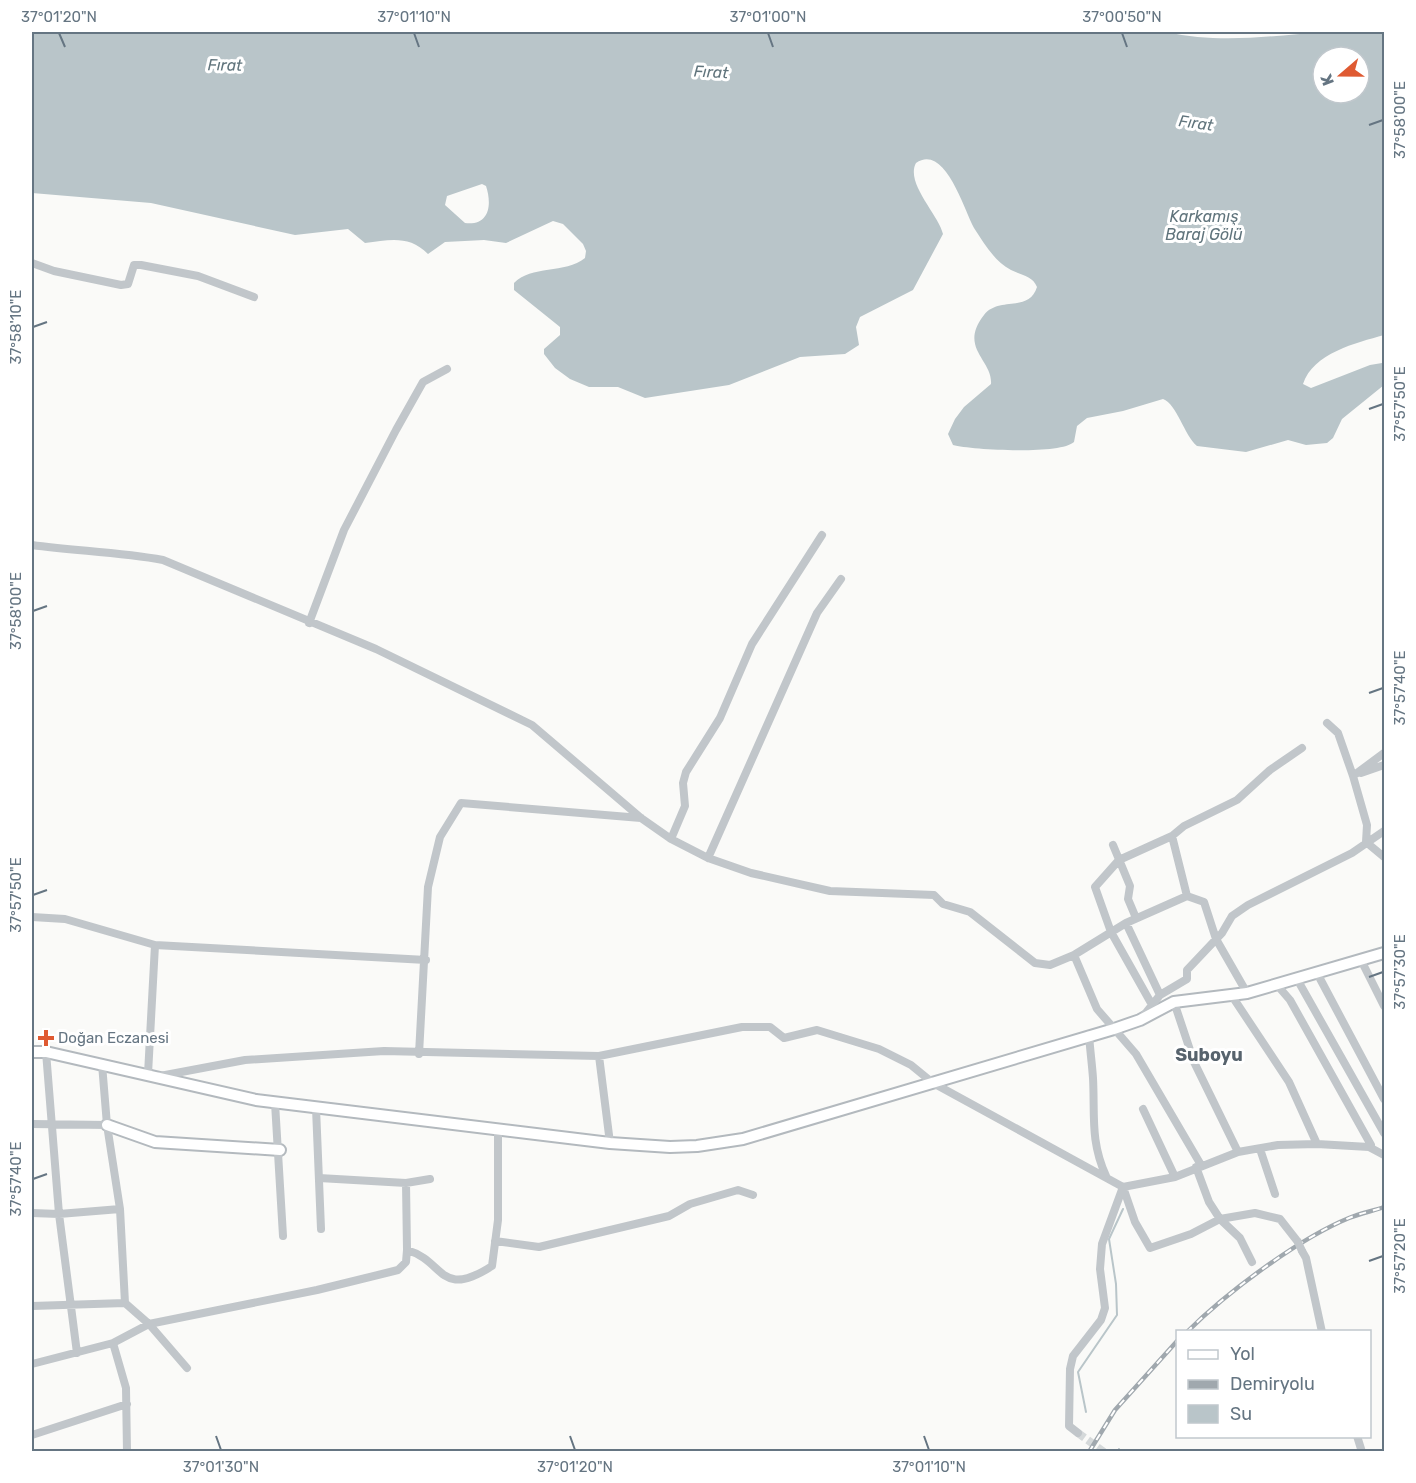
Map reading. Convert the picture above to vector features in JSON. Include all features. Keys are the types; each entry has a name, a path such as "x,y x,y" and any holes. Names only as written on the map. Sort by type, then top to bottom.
{"street":[{"path":"32,263 54,271 121,285 128,284 134,265 141,265 198,276 254,297"},
{"path":"309,623 344,531 396,430 423,382 447,369"},
{"path":"671,839 685,806 683,783 686,772 720,718 752,644 822,535"},
{"path":"32,545 90,554 127,553 162,560 376,649 532,725 641,818 671,839 708,858 751,873 830,891 934,895 943,903 970,912 1035,963 1050,965 1074,955 1126,923 1187,896 1204,902 1216,939 1247,993"},
{"path":"708,858 817,612 841,579"},
{"path":"1326,723 1338,734 1353,776 1367,825 1366,842"},
{"path":"1151,1003 1111,932 1095,887 1119,860 1172,836 1184,826 1237,800 1270,770 1302,748"},
{"path":"1353,776 1384,753"},
{"path":"1353,776 1384,765"},
{"path":"419,1054 426,960 428,887 440,837 461,803 641,818"},
{"path":"1140,1020 1151,1003 1186,979 1187,970 1216,939 1232,916 1248,905 1352,853 1384,831"},
{"path":"1172,836 1187,896"},
{"path":"1366,842 1384,857"},
{"path":"1113,845 1130,886 1128,899 1136,918"},
{"path":"32,917 65,919 155,945 426,960"},
{"path":"1126,923 1160,995"},
{"path":"152,1075 155,945"},
{"path":"32,1052 46,1052 152,1075 215,1093 275,1103 610,1143 670,1147 726,1142 1114,1029 1140,1020 1174,1002 1247,993 1384,953"},
{"path":"1074,955 1097,1009 1136,1054 1199,1166 1209,1202 1220,1219 1240,1238 1252,1262"},
{"path":"1361,960 1384,1006"},
{"path":"1317,973 1384,1099"},
{"path":"1297,979 1384,1133"},
{"path":"1277,985 1290,1000 1371,1145 1369,1147"},
{"path":"1232,996 1289,1082 1317,1144"},
{"path":"1174,1002 1194,1062 1238,1152"},
{"path":"152,1075 245,1060 384,1052 599,1056 742,1026 770,1027 784,1038 816,1030 879,1049 911,1065 933,1083 1123,1187 1135,1222 1150,1248 1191,1234 1220,1219 1255,1213 1280,1219 1298,1242 1306,1258 1322,1330"},
{"path":"1089,1035 1093,1079 1092,1129 1098,1159 1106,1176"},
{"path":"46,1052 59,1214 77,1353"},
{"path":"599,1056 610,1143"},
{"path":"102,1064 107,1125 120,1209 125,1303"},
{"path":"275,1103 280,1150 283,1236"},
{"path":"316,1108 321,1229"},
{"path":"1143,1109 1175,1177"},
{"path":"32,1124 107,1125 155,1142 280,1150"},
{"path":"407,1250 416,1252 439,1274 453,1280 477,1276 492,1266 498,1220 498,1129"},
{"path":"1123,1187 1175,1177 1238,1152 1278,1145 1317,1144 1369,1147 1384,1155"},
{"path":"1260,1149 1275,1194"},
{"path":"319,1179 406,1183 430,1179"},
{"path":"32,1364 114,1343 149,1324 317,1290 398,1270 406,1262 406,1183"},
{"path":"1078,1433 1069,1426 1070,1369 1073,1356 1101,1320 1105,1308 1100,1269 1102,1244 1123,1187"},
{"path":"495,1241 539,1247 669,1216 690,1204 738,1190 753,1195"},
{"path":"32,1213 59,1214 120,1209"},
{"path":"32,1306 125,1303 149,1324 187,1368"},
{"path":"114,1343 126,1388 127,1452"},
{"path":"32,1436 127,1404"},
{"path":"1356,1438 1362,1452"}],"water":[{"name":"Karkamış Baraj Gölü","path":"1339,31 1384,32 1384,335 1349,346 1326,357 1308,373 1303,384 1311,388 1370,365 1382,363 1384,365 1384,385 1342,419 1333,438 1327,443 1306,445 1288,440 1246,452 1197,446 1172,407 1163,399 1123,411 1087,418 1077,426 1074,442 1066,446 1052,449 1015,450 953,445 948,434 955,419 964,407 991,384 990,375 975,345 974,336 977,326 990,309 1027,300 1037,287 1030,278 1011,270 994,257 974,228 952,181 936,162 926,159 916,163 915,180 943,234 913,290 860,317 856,327 859,345 845,354 800,357 729,385 645,398 618,387 589,387 570,379 555,368 544,354 544,349 560,335 560,327 514,290 514,283 529,274 568,266 585,258 586,251 583,244 563,224 553,221 506,243 484,240 445,242 428,254 406,241 365,243 348,229 295,235 151,203 32,193 32,32 1166,32 1186,36 1225,38","holes":["482,184 486,186 489,206 480,221 465,223 445,205 447,196"]}],"waterway":[{"path":"1086,1412 1078,1372 1117,1315 1116,1284 1109,1239 1123,1209"}],"tunnel":[{"path":"1078,1433 1104,1452"}],"railway":[{"path":"1189,1330 1242,1284 1308,1239 1353,1216 1384,1207"},
{"path":"1089,1452 1115,1410 1176,1342"}],"place":[{"name":"Doğan Eczanesi","path":"46,1038"}],"district":[{"name":"Suboyu","path":"1209,1055"}],"water label":[{"name":"Fırat","path":"225,65"},
{"name":"Fırat","path":"711,72"},
{"name":"Fırat","path":"1196,123"}]}
